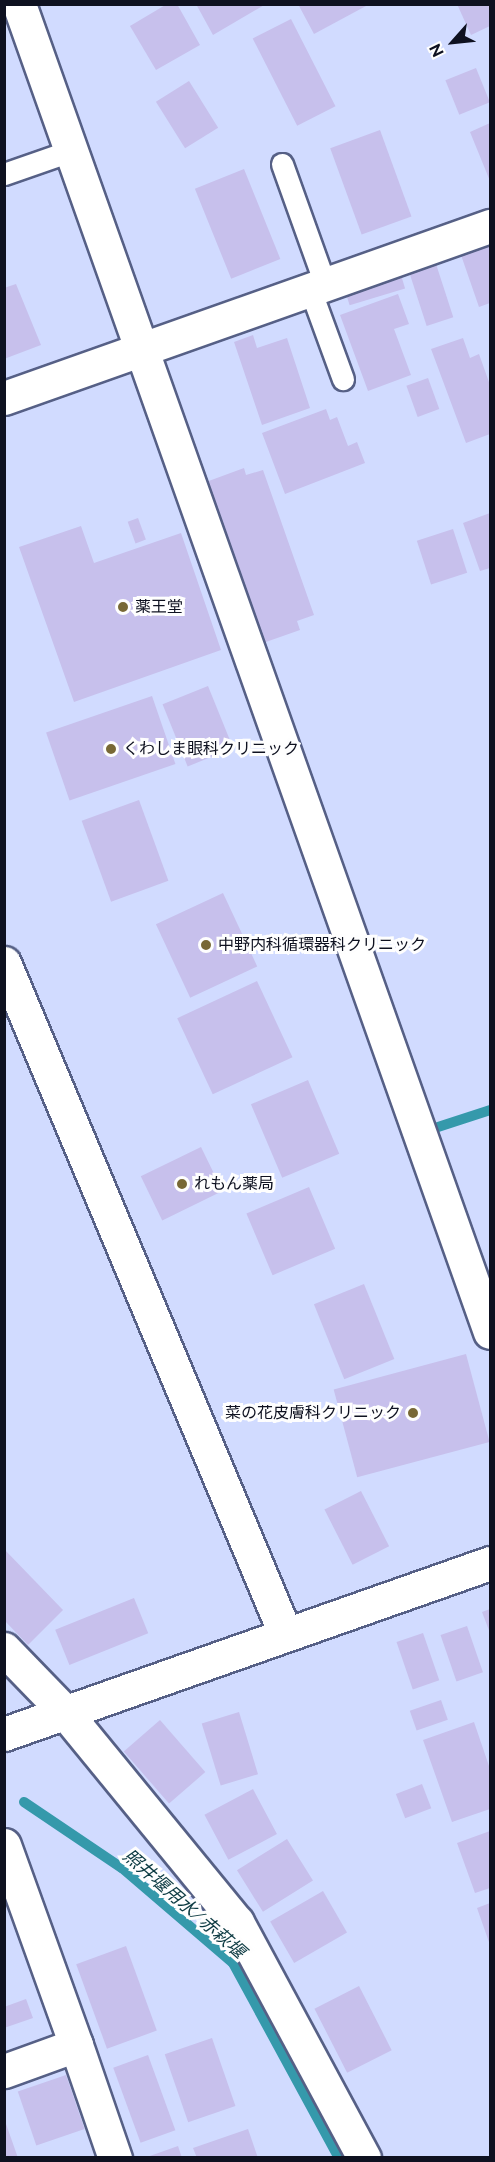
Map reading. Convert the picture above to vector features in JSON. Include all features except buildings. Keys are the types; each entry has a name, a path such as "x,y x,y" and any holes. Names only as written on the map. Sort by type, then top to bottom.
{"street":[{"path":"19,4 490,1332"},
{"path":"4,398 490,226"},
{"path":"4,963 285,1633"},
{"path":"4,1734 285,1633 490,1563"},
{"path":"4,1649 64,1711 237,1923 364,2157"},
{"path":"4,1845 76,2045 111,2156"},
{"path":"4,2071 76,2045"}],"lane":[{"path":"4,174 70,151"},
{"path":"282,164 343,379"}],"waterway":[{"path":"438,1127 490,1110"},
{"name":"照井堰用水/赤萩堰","path":"24,1802 122,1868 233,1963 339,2158"}],"place":[{"name":"薬王堂","path":"123,607"},
{"name":"くわしま眼科クリニック","path":"111,749"},
{"name":"中野内科循環器科クリニック","path":"206,945"},
{"name":"れもん薬局","path":"182,1184"},
{"name":"菜の花皮膚科クリニック","path":"413,1413"}]}
